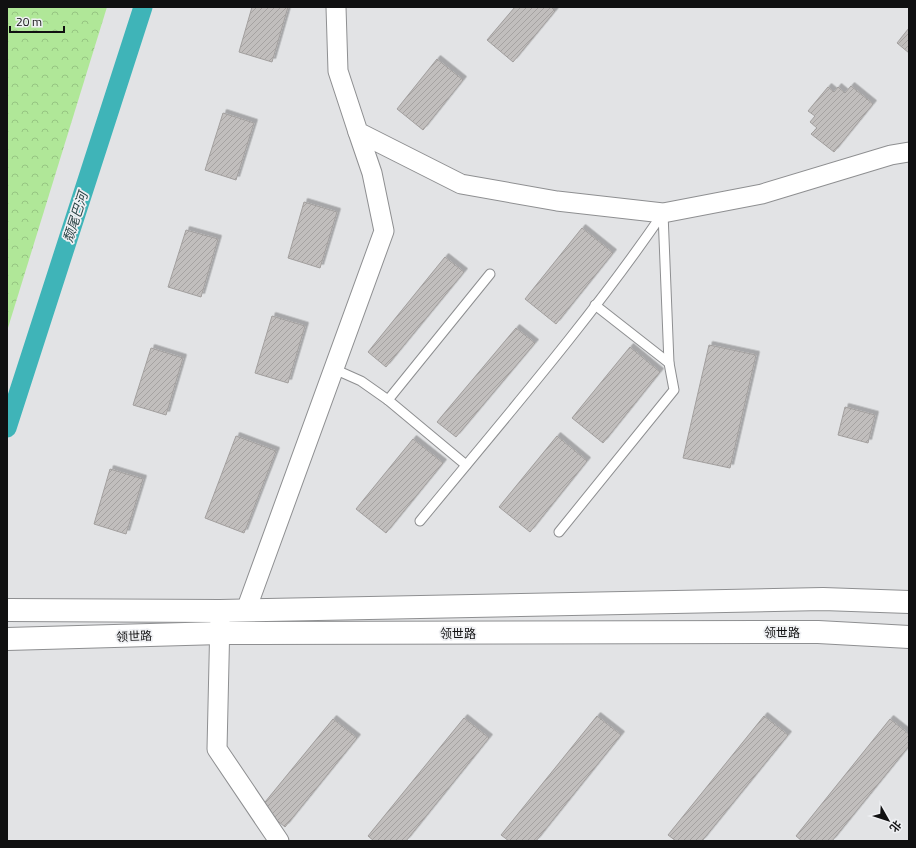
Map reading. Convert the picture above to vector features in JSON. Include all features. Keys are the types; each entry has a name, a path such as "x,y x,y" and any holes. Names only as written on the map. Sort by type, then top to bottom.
{"street":[{"path":"246,610 384,231 372,173 338,71 336,7"},
{"path":"358,132 461,184 557,201 664,213 762,194 891,155 909,152"},
{"name":"领世路","path":"7,610 220,611 823,599 909,602"},
{"path":"220,611 221,633 217,749 278,841"},
{"name":"领世路","path":"7,639 221,633 818,632 909,637"}],"lane":[{"path":"420,521 595,305 638,250 664,213"},
{"path":"559,532 674,390 669,363 664,213"},
{"path":"388,400 490,274"},
{"path":"595,305 669,363"},
{"path":"334,369 361,381 388,400 466,465"}],"green space":[{"path":"7,7 107,7 7,331"}],"building":[{"path":"252,7 288,7 272,62 239,52"},
{"path":"515,7 551,7 555,11 513,62 487,40"},
{"path":"909,28 909,53 897,43"},
{"path":"437,59 463,80 423,130 397,109"},
{"path":"851,86 873,104 834,152 811,134 817,128 810,122 815,116 808,111 828,87 834,92 838,87 845,93"},
{"path":"223,113 254,123 236,180 205,170"},
{"path":"304,202 337,212 320,268 288,258"},
{"path":"582,228 613,253 556,324 525,299"},
{"path":"186,230 218,239 201,297 168,287"},
{"path":"445,257 464,272 386,367 368,352"},
{"path":"272,316 305,326 288,383 255,373"},
{"path":"516,328 535,343 456,437 437,422"},
{"path":"709,345 756,355 730,468 683,458"},
{"path":"630,347 660,372 603,443 572,418"},
{"path":"151,348 183,358 166,415 133,405"},
{"path":"845,407 875,415 868,443 838,435"},
{"path":"236,436 276,451 244,533 205,518"},
{"path":"557,436 587,461 530,532 499,507"},
{"path":"413,439 443,463 386,533 356,509"},
{"path":"110,469 143,479 126,534 94,524"},
{"path":"597,716 621,735 536,841 509,841 501,835"},
{"path":"764,716 788,735 702,841 676,841 668,835"},
{"path":"464,718 489,738 406,841 374,841 368,836"},
{"path":"333,719 357,738 285,827 261,807"},
{"path":"890,719 909,734 909,746 832,841 802,841 796,836"}],"waterway":[{"name":"颓尾巴河","path":"7,428 143,7"}]}
